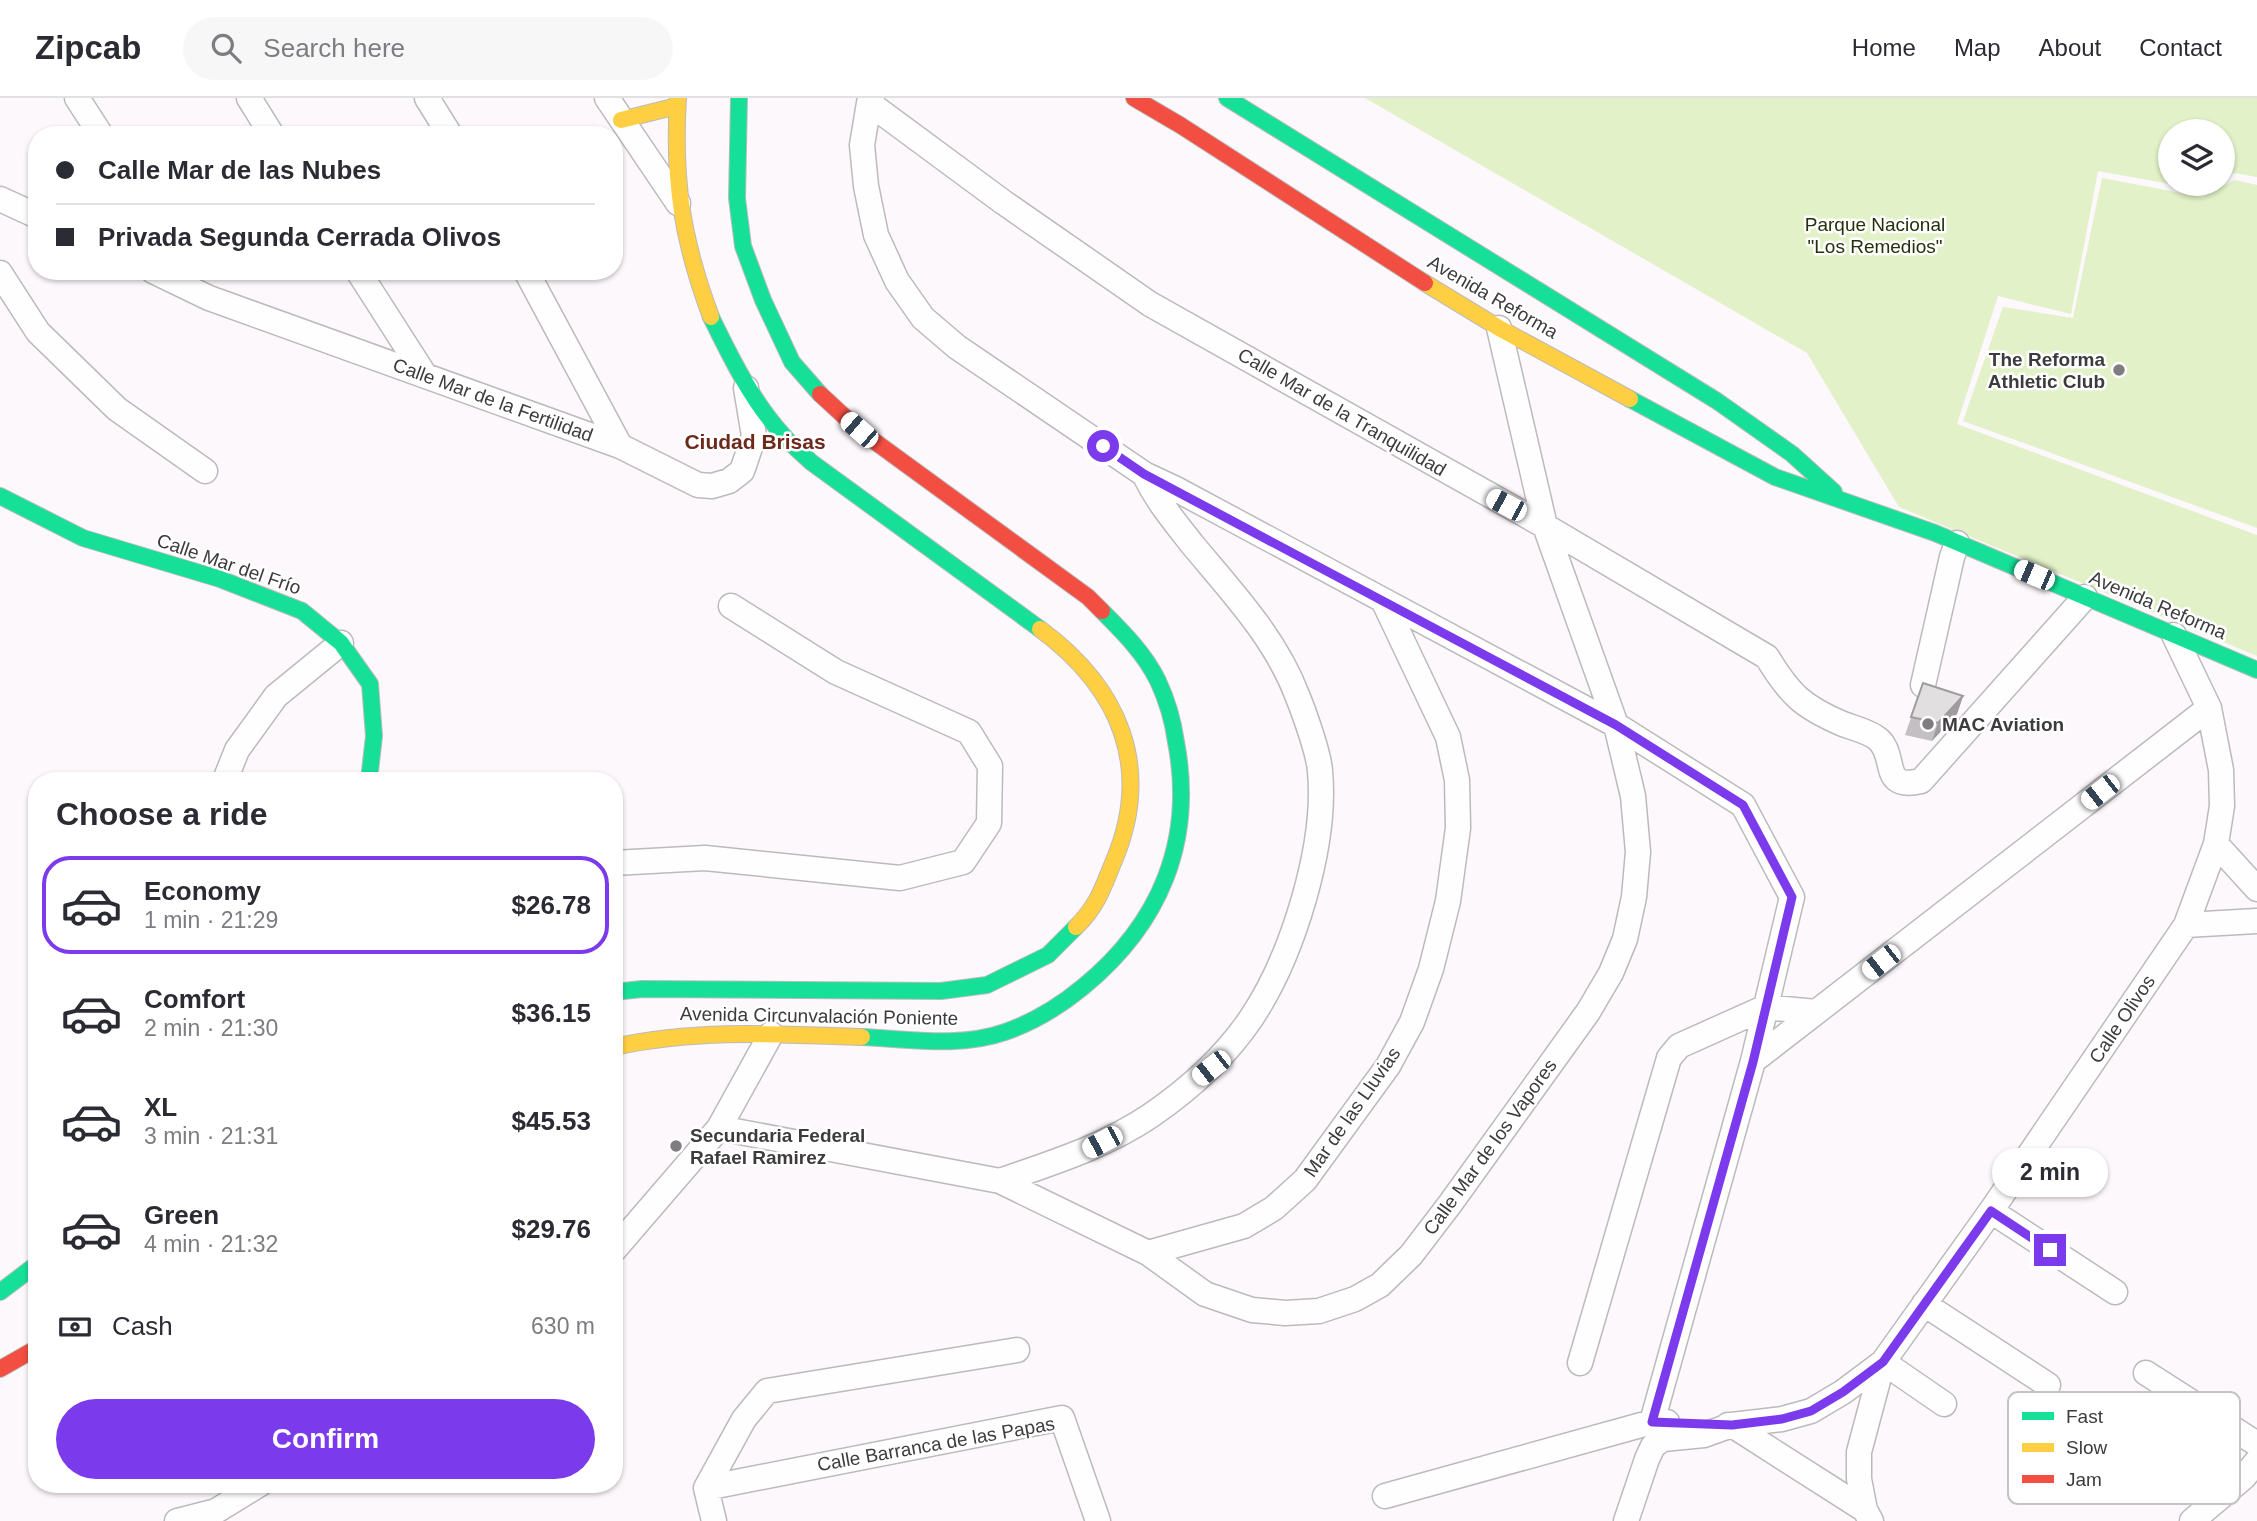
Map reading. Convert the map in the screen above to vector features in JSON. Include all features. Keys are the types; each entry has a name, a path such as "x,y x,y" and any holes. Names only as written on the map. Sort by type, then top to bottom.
{"main road":[{"name":"Avenida Circunvalación Poniente","path":"623,1045 671,1035 771,1034 959,1040 1001,1033 1036,1019 1066,1001 1100,972 1140,931 1163,888 1179,839 1181,786 1178,744 1167,704 1150,665 1088,597 859,430 824,399 792,362 762,300 743,246 737,198 739,98"},
{"name":"Avenida Reforma","path":"1134,98 1373,251 1499,327 1775,477 1957,543 2257,670"},
{"name":"Avenida Reforma","path":"1227,98 1395,210 1717,401 1792,454 1847,503"},
{"path":"621,120 677,102"},
{"name":"Avenida Circunvalación Poniente","path":"623,991 941,991 987,985 1048,955 1093,910 1125,835 1131,784 1129,755 1119,724 1101,689 1082,664 1051,637 811,462 782,434 744,381 710,317 689,258 678,203 677,102"},
{"path":"1180,125 1199,119"},
{"path":"1373,251 1377,232"},
{"name":"Calle Mar del Frío","path":"0,496 83,538 220,579 302,611 341,643 370,684 374,736 370,772"},
{"path":"0,1292 28,1271"},
{"path":"0,1368 28,1353"}],"street":[{"path":"77,98 95,126"},
{"path":"249,98 266,126"},
{"path":"426,98 444,126"},
{"path":"607,98 678,203"},
{"path":"871,101 862,145 866,186 876,235 897,281 923,318 957,346 1144,474 1616,725 1743,805 1792,897 1753,1062 1652,1422"},
{"name":"Calle Mar de la Tranquilidad","path":"871,101 1003,202 1150,304 1545,526 1767,657 1780,678 1801,702 1815,712 1877,737 1885,746 1891,772 1898,780 1908,784 1921,781 2085,597"},
{"path":"0,199 28,212"},
{"path":"0,274 38,332 117,409 205,471"},
{"name":"Calle Mar de la Fertilidad","path":"172,280 209,298 620,446 698,485 712,486 729,481 742,471 754,436 744,381"},
{"path":"198,280 209,298"},
{"path":"364,280 424,374"},
{"path":"531,280 620,446"},
{"name":"Calle Mar de los Vapores","path":"719,1128 999,1181 1148,1253 1206,1294 1252,1310 1285,1313 1319,1311 1354,1299 1380,1285 1411,1255 1588,1012 1611,973 1625,939 1634,897 1638,852 1633,796 1616,725 1545,526 1499,327"},
{"path":"999,1181 1079,1154 1149,1117 1211,1068 1252,1017 1284,956 1308,882 1320,824 1320,769 1297,694 1263,631 1156,500 1144,474"},
{"path":"1923,685 1957,543"},
{"name":"Mar de las Lluvias","path":"1148,1253 1244,1226 1275,1208 1305,1180 1388,1066 1412,1022 1431,969 1448,901 1457,840 1457,780 1448,737 1383,600"},
{"path":"623,863 705,858 900,878 963,862 989,823 990,766 969,732 836,672 731,606"},
{"name":"Calle Olivos","path":"1732,1425 1782,1419 1811,1411 1843,1392 1883,1362 1991,1211 2186,925 2216,844 2222,806 2221,770 2209,708 2174,635"},
{"path":"228,772 237,750 276,696 341,643"},
{"path":"1753,1062 2209,708"},
{"path":"2216,844 2257,889"},
{"path":"2186,925 2257,921"},
{"path":"1580,1363 1669,1058 1679,1046 1766,1007 1816,1012"},
{"path":"623,1240 719,1128 771,1034"},
{"path":"1991,1211 2115,1292"},
{"path":"1924,1304 2048,1385"},
{"path":"714,1521 706,1488 744,1419 767,1391 1017,1350"},
{"path":"1883,1362 1944,1404"},
{"name":"Calle Olivos","path":"1868,1515 1858,1479 1858,1452 1883,1362"},
{"path":"2146,1373 2176,1392"},
{"name":"Calle Barranca de las Papas","path":"706,1488 1062,1418 1098,1521"},
{"path":"1385,1496 1652,1422 1732,1425 1868,1515"},
{"path":"1626,1521 1653,1446 1663,1440 1704,1435 1732,1425"},
{"path":"2240,1433 2257,1444"},
{"path":"177,1521 216,1511 245,1493"},
{"path":"2192,1521 2214,1504"}],"green space":[{"name":"Parque Nacional \"Los Remedios\"","path":"1365,98 2257,98 2257,177 2235,173 2235,119 2158,119 2158,182 2098,171 2071,314 1998,296 1957,424 2257,535 2257,656 1899,507 1807,353"},
{"name":"The Reforma Athletic Club","path":"2102,178 2158,189 2158,196 2235,196 2235,180 2257,185 2257,528 1963,421 2003,307 2073,318"}],"building":[{"path":"1923,683 1963,696 1938,723 1911,717"}],"traffic: fast":[{"path":"739,98 737,198 743,246 763,300 792,362 820,394"},
{"path":"1227,98 1717,401 1792,454 1834,492"},
{"path":"711,317 752,394 793,446 811,462 1040,629"},
{"path":"1630,399 1775,477 1935,533 2257,670"},
{"path":"0,496 83,538 220,579 302,611 341,643 370,684 374,736 370,772"},
{"path":"862,1037 970,1040 1005,1032 1026,1023 1046,1013 1083,987 1133,936 1151,908 1166,878 1180,813 1181,778 1175,734 1167,703 1153,671 1133,644 1102,611"},
{"path":"623,991 941,991 987,985 1048,955 1076,927"},
{"path":"0,1292 28,1271"}],"traffic: slow":[{"path":"678,98 677,156 682,209 693,262 711,317"},
{"path":"621,120 677,106"},
{"path":"1425,283 1499,328 1630,399"},
{"path":"1040,629 1068,652 1091,677 1109,704 1122,733 1129,763 1130,795 1125,828 1098,897 1076,927"},
{"path":"623,1045 707,1035 862,1037"}],"traffic: jam":[{"path":"1134,98 1425,283"},
{"path":"820,394 859,430 1088,597 1102,611"},
{"path":"0,1369 28,1353"}],"place":[{"name":"The Reforma Athletic Club","path":"2119,370"},
{"name":"MAC Aviation","path":"1928,724"},
{"name":"Secundaria Federal Rafael Ramirez","path":"676,1146"}],"district":[{"name":"Ciudad Brisas","path":"755,441"}],"route":[{"path":"1103,446 1144,474 1616,725 1743,805 1792,897 1753,1062 1652,1422 1732,1425 1782,1419 1811,1411 1843,1392 1883,1362 1991,1211 2050,1250"}]}
